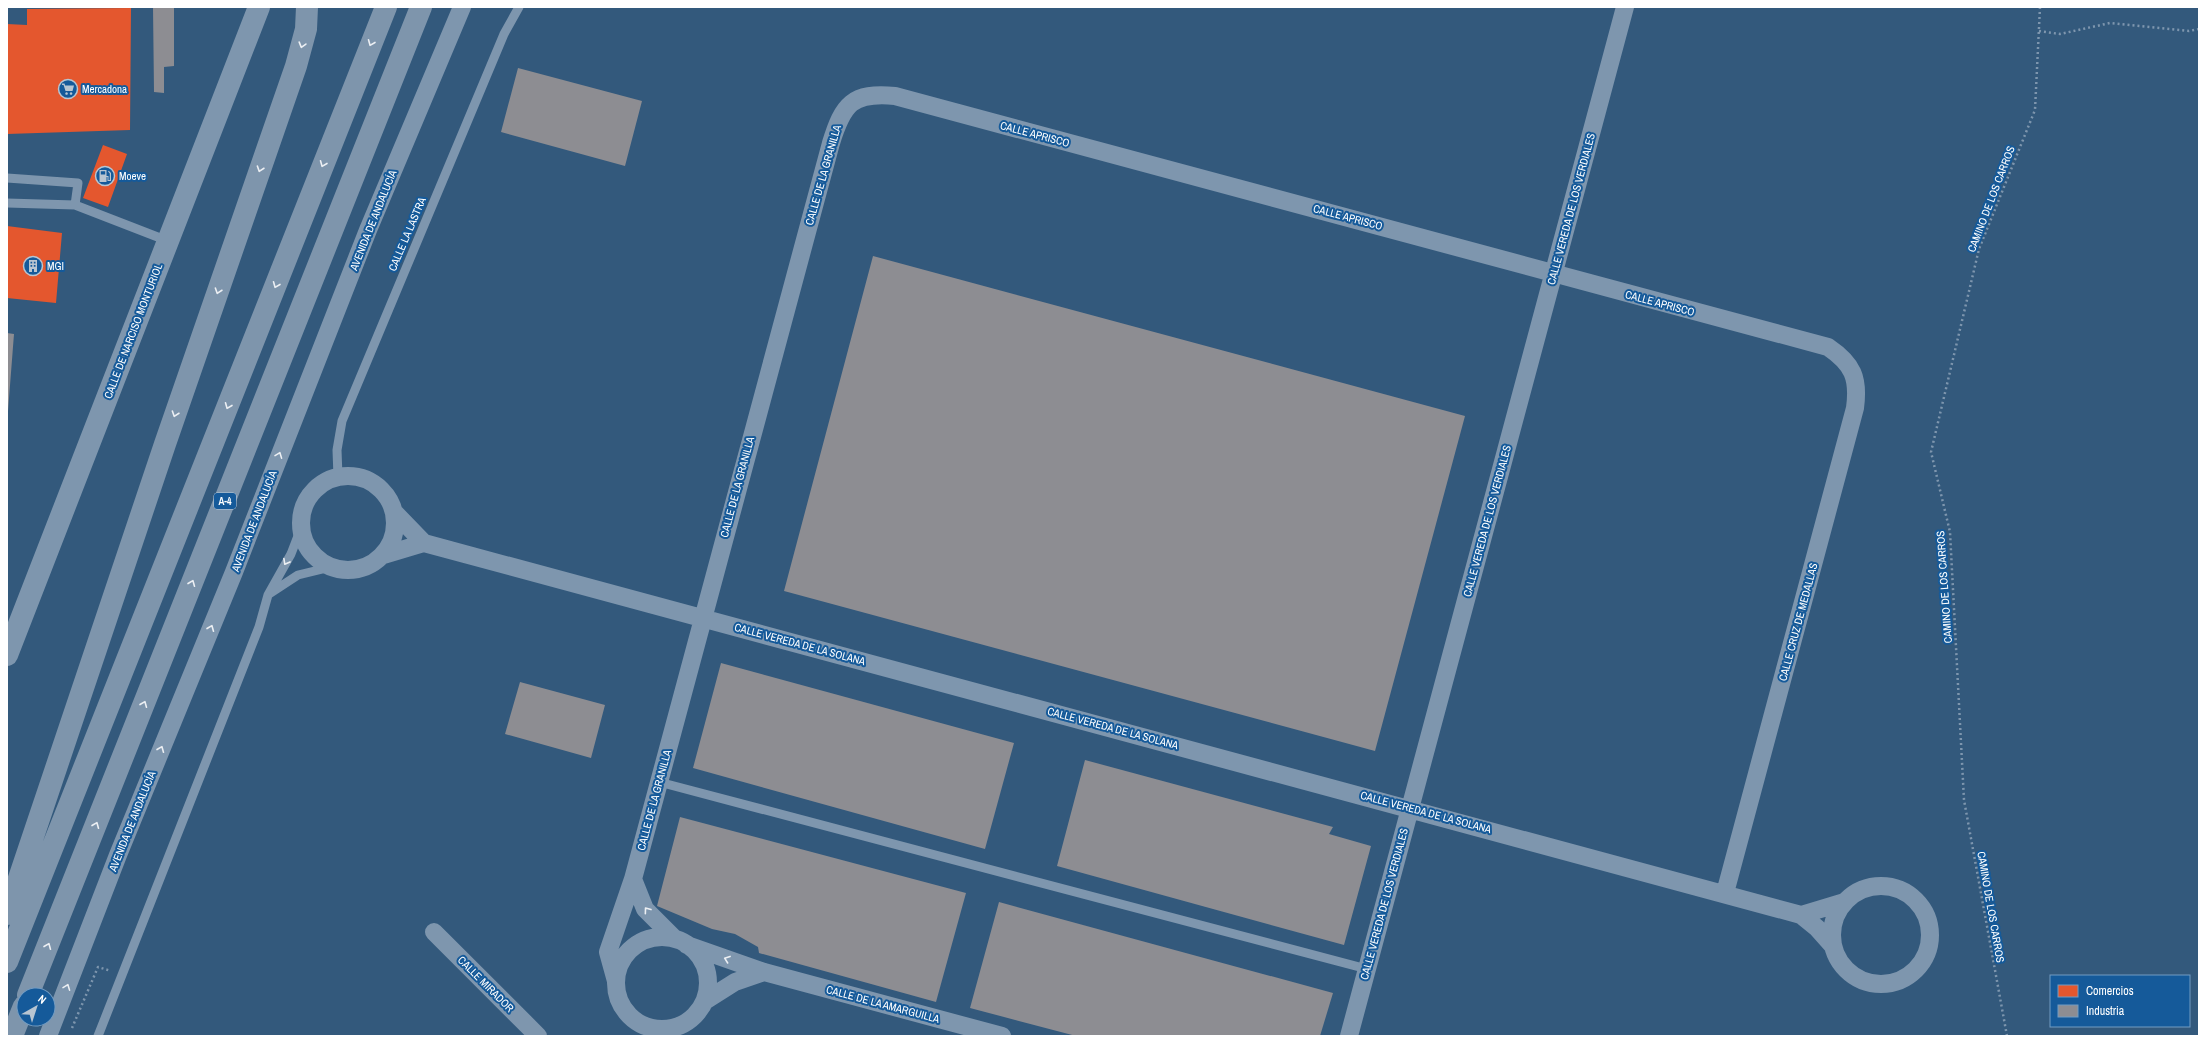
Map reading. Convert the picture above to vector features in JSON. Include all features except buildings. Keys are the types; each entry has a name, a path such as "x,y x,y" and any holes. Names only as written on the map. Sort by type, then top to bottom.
{"highway":[{"path":"7,914 164,444 296,66 306,29 307,7"},
{"path":"7,962 386,7"},
{"name":"A-4","path":"31,987 421,7"},
{"path":"12,1036 16,1026"}],"street":[{"name":"CALLE DE NARCISO MONTURIOL","path":"7,655 259,7"},
{"name":"AVENIDA DE ANDALUCÍA","path":"48,1036 118,855 234,572 368,230 462,7"},
{"name":"CALLE VEREDA DE LOS VERDIALES","path":"1349,1036 1625,7"},
{"name":"CALLE APRISCO","path":"853,101 874,94 895,96 1828,347 1839,355"},
{"name":"CALLE DE LA GRANILLA","path":"616,981 608,952 633,879 704,618 714,571 831,144 838,120 853,101"},
{"name":"CALLE CRUZ DE MEDALLAS","path":"1725,893 1855,408 1858,388 1852,370 1839,355"},
{"path":"384,555 394,535 394,512 389,498 379,487 366,480 352,476 338,477 320,486 306,502 302,514 301,528 304,541 311,552 320,561 331,567 345,570 359,569 373,564 384,555 424,543 394,512"},
{"name":"CALLE VEREDA DE LA SOLANA","path":"424,543 1801,914 1817,928 1833,946"},
{"path":"633,879 645,909 680,942 699,955 706,970 708,986 705,1001 697,1014 685,1024 671,1029 655,1032 643,1025 627,1012 617,995 616,981 619,965 633,948 641,942 657,937 680,942"},
{"path":"1872,886 1888,886 1904,891 1917,901 1926,914 1930,930 1929,946 1923,961 1912,974 1898,981 1881,984 1865,981 1851,973 1840,961 1833,946 1832,930 1836,916 1844,902 1856,892 1872,886"},
{"path":"1801,914 1844,902"},
{"name":"CALLE MIRADOR","path":"434,932 538,1036"},
{"name":"CALLE DE LA AMARGUILLA","path":"680,942 764,972 1002,1036"},
{"path":"705,1001 735,982 764,972"}],"lane":[{"name":"CALLE LA LASTRA","path":"338,477 337,450 342,421 504,34 519,7"},
{"path":"7,178 78,183 75,205"},
{"path":"7,203 75,205 168,241"},
{"path":"98,1036 259,627 268,595 291,554 301,528"},
{"path":"268,595 298,575 331,567"},
{"path":"659,782 1367,969"}],"path":[{"name":"CAMINO DE LOS CARROS","path":"2007,1036 1964,800 1950,532 1931,452 1979,250 2034,110 2040,7"},
{"path":"2039,31 2060,34 2110,24 2189,31 2199,29"},
{"path":"71,1029 98,967"}],"place":[{"name":"Mercadona","path":"68,89"},
{"name":"Moeve","path":"105,176"},
{"name":"MGI","path":"33,266"}]}
